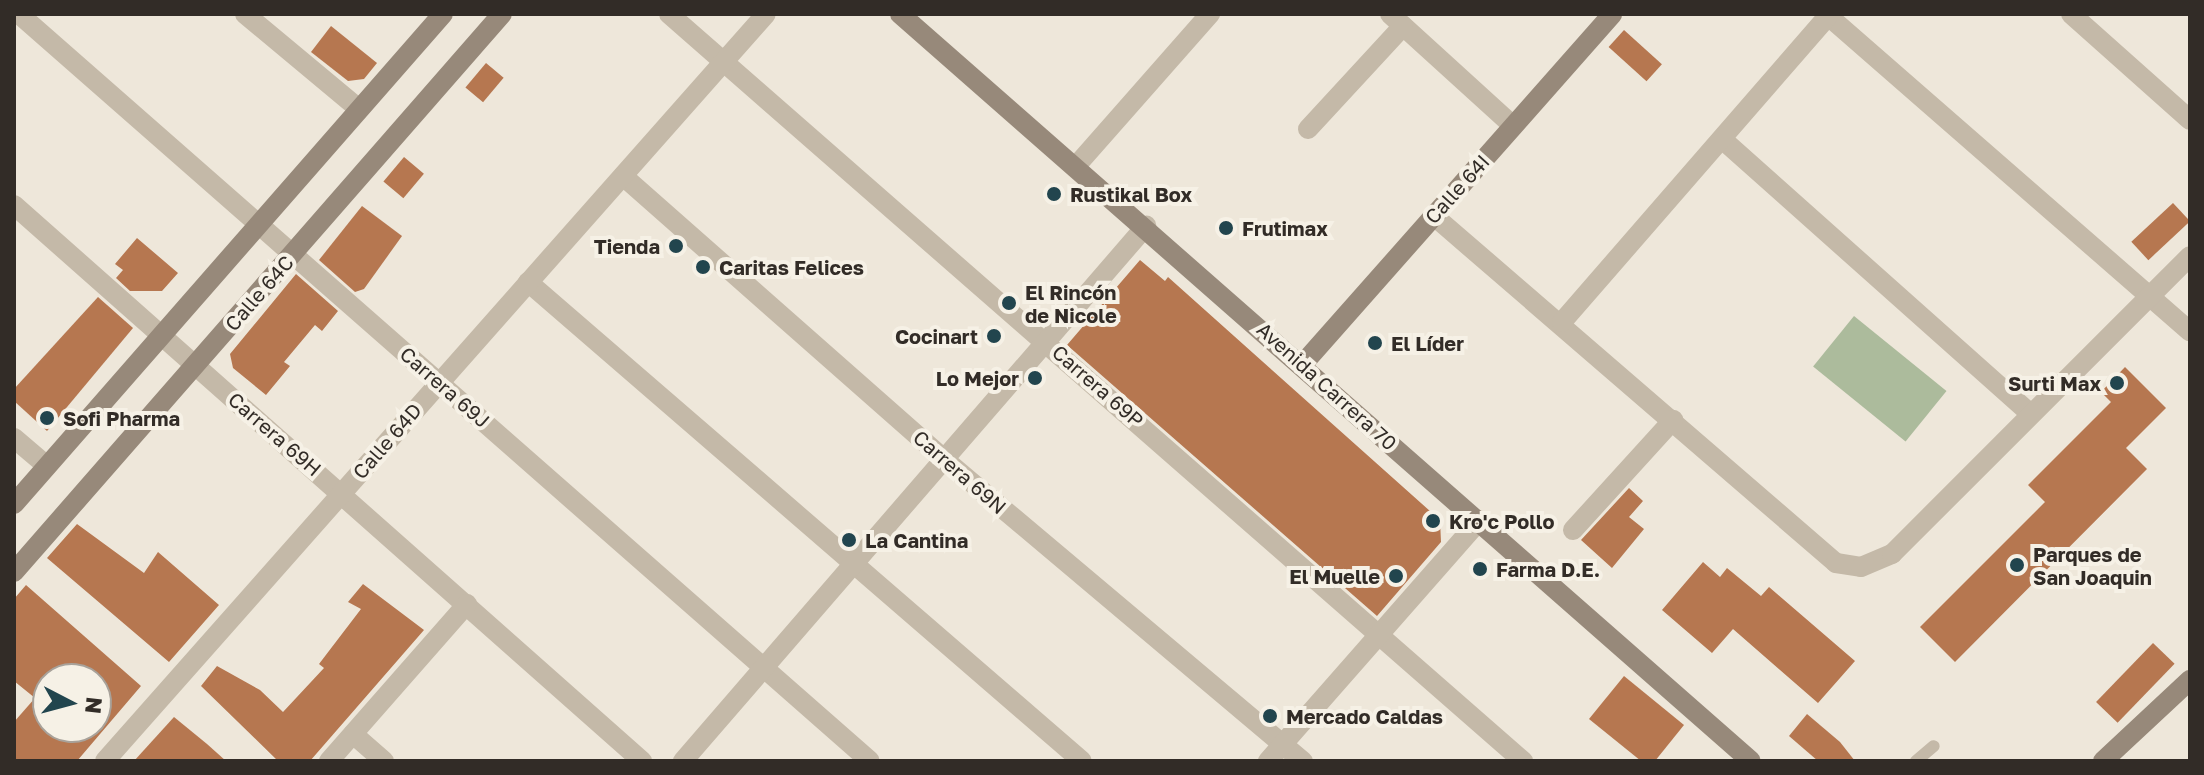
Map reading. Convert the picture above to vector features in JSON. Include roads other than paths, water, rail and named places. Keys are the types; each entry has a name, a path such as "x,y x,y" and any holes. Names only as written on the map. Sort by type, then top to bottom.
{"street":[{"name":"Carrera 69J","path":"19,14 870,761"},
{"path":"245,14 359,109"},
{"path":"14,504 443,14"},
{"name":"Calle 64C","path":"14,572 502,14"},
{"name":"Carrera 69P","path":"669,14 1381,632 1523,761"},
{"name":"Calle 64D","path":"105,761 766,14"},
{"name":"Avenida Carrera 70","path":"900,14 1146,226 1751,761"},
{"path":"1076,166 1210,14"},
{"name":"Calle 64I","path":"1302,365 1612,14"},
{"path":"2071,14 2190,120"},
{"path":"1562,322 1827,15 2190,332"},
{"path":"1308,129 1397,20 1513,126"},
{"path":"1722,139 2030,413"},
{"name":"Carrera 69N","path":"623,176 945,460 1303,761"},
{"name":"Carrera 69H","path":"14,205 642,761"},
{"path":"1434,216 1562,322 1836,563 1861,567 1892,554 2190,256"},
{"path":"683,761 1048,343 1146,226"},
{"path":"528,282 1082,761"},
{"path":"1573,530 1673,420"},
{"path":"14,438 47,466"},
{"path":"1268,761 1479,521"},
{"path":"329,761 467,604"},
{"path":"2103,761 2190,680"},
{"path":"353,734 384,761"}],"lane":[{"path":"1916,761 1934,746"}],"place":[{"name":"Rustikal Box","path":"1054,194"},
{"name":"Frutimax","path":"1226,228"},
{"name":"Tienda","path":"676,246"},
{"name":"Caritas Felices","path":"703,267"},
{"name":"El Rincón de Nicole","path":"1009,303"},
{"name":"Cocinart","path":"994,336"},
{"name":"El Líder","path":"1375,343"},
{"name":"Lo Mejor","path":"1035,378"},
{"name":"Surti Max","path":"2117,383"},
{"name":"Sofi Pharma","path":"47,418"},
{"name":"Kro'c Pollo","path":"1433,521"},
{"name":"La Cantina","path":"849,540"},
{"name":"Parques de San Joaquin","path":"2017,565"},
{"name":"Farma D.E.","path":"1480,569"},
{"name":"El Muelle","path":"1396,576"},
{"name":"Mercado Caldas","path":"1270,716"}]}
